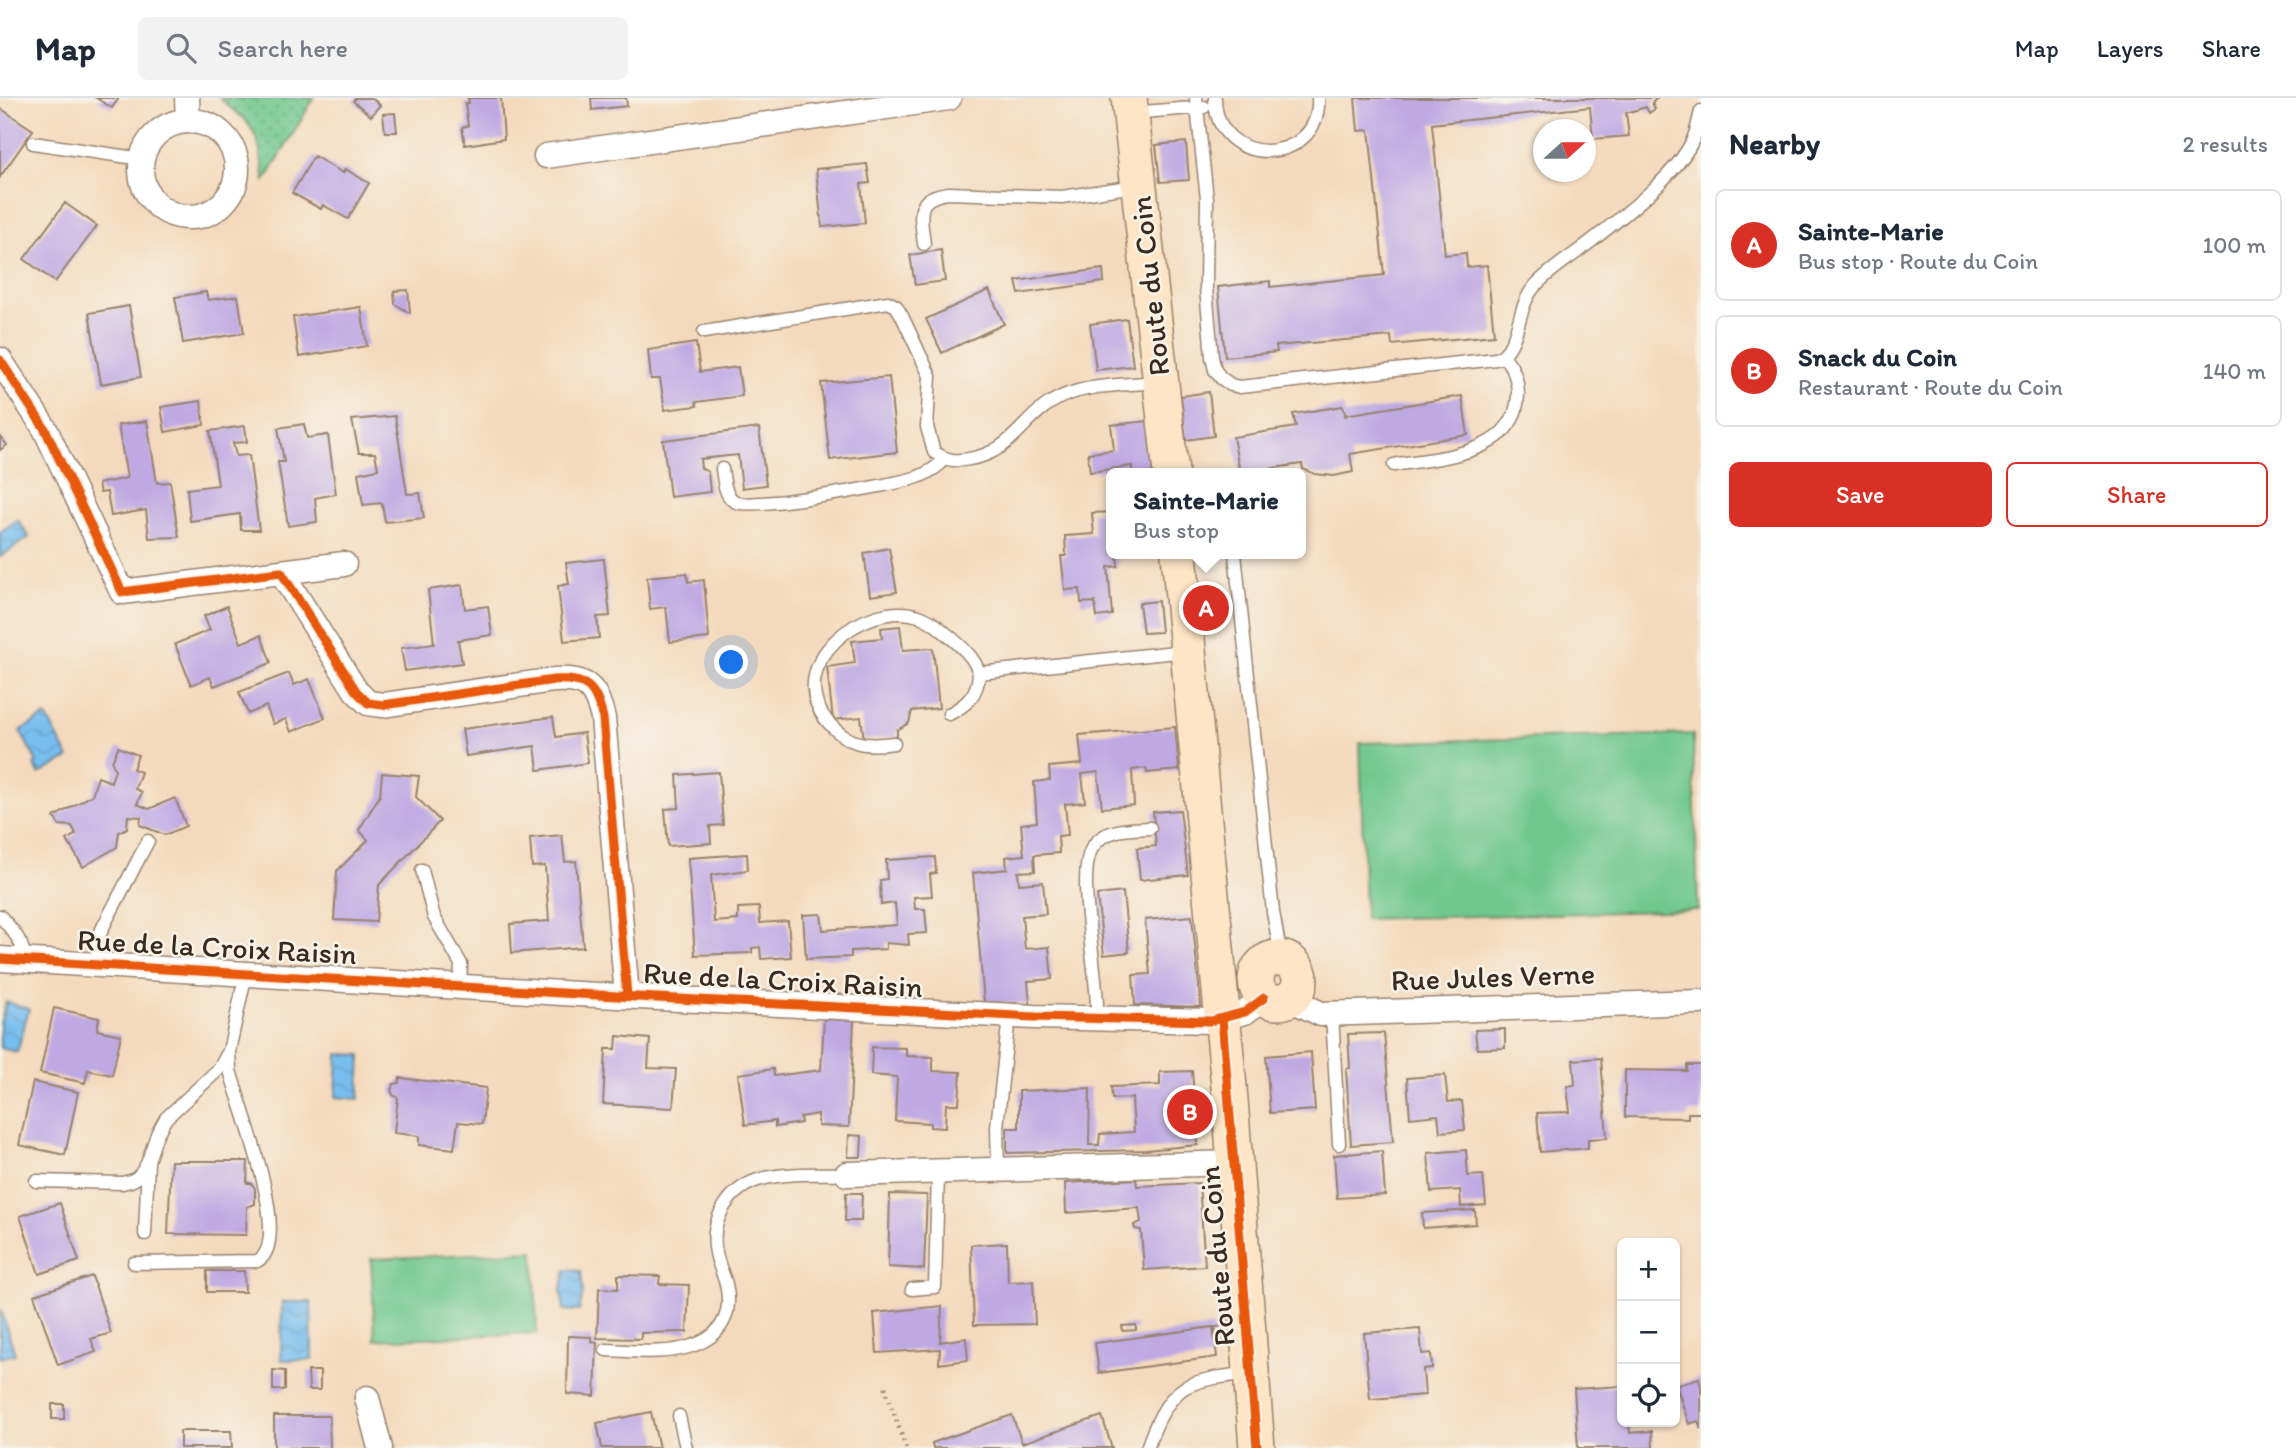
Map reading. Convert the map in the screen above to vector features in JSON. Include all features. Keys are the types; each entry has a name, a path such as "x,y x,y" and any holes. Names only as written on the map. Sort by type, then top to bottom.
{"main road":[{"name":"Route du Coin","path":"1130,106 1170,468"},
{"name":"Route du Coin","path":"1180,559 1228,1080 1257,1448"},
{"path":"1214,931 1272,961 1256,975 1256,984 1257,990 1276,999"},
{"name":"Route du Coin","path":"1228,1080 1233,1058 1244,1033 1276,999"}],"street":[{"path":"546,156 949,98"},
{"path":"187,109 218,130 229,142 236,157 238,171 229,197 219,207 207,214 179,216 155,203 147,191 141,176 142,159 147,144 158,131 187,109"},
{"path":"0,360 45,429 122,592 344,564"},
{"path":"281,572 356,691 368,703 383,705 554,680 572,679 589,686 597,698 603,718 627,996"},
{"name":"Rue de la Croix Raisin","path":"12,960 1009,1016 1201,1021 1245,1012 1276,999"},
{"name":"Rue Jules Verne","path":"1276,999 1321,1014 1701,1002"},
{"name":"Route du Coin","path":"847,1174 1235,1163"},
{"path":"367,1398 380,1448"}],"lane":[{"path":"1130,106 1215,102 1218,118 1233,139 1243,146 1268,152 1292,145 1302,138 1311,128 1316,116 1318,98"},
{"path":"1196,103 1207,199 1206,288 1212,357 1215,370 1221,378 1231,385 1253,386 1496,359 1503,356 1514,340 1521,309 1533,288 1667,176 1682,159 1694,138 1701,111"},
{"path":"33,143 142,159"},
{"path":"924,244 921,215 925,202 933,195 949,192 1062,197 1139,186"},
{"path":"704,332 888,302 896,306 930,376 927,427 929,441 934,452 945,459 956,461 994,453 1009,442 1036,414 1063,396 1104,387 1161,381"},
{"path":"1394,464 1474,450 1488,444 1500,434 1517,406 1516,376 1503,356"},
{"path":"722,469 728,495 735,502 751,505 846,492 915,478 938,466 945,459"},
{"path":"1236,559 1273,912 1272,961"},
{"path":"894,743 864,746 834,730 823,716 815,697 813,682 819,663 832,642 848,630 872,620 904,614 918,615 932,622 970,656 979,673 975,693 968,703 949,714"},
{"path":"979,673 1189,651"},
{"path":"1097,1018 1087,861 1092,847 1102,837 1124,830 1150,828"},
{"path":"97,964 98,939 148,841"},
{"path":"422,870 434,917 461,964 460,986"},
{"path":"0,916 19,940 25,953 12,960"},
{"path":"134,1263 257,1261 264,1258 269,1250 270,1210 266,1185 230,1070 229,1051 246,973"},
{"path":"1332,1013 1339,1144"},
{"path":"998,1170 997,1127 1009,1016"},
{"path":"36,1181 122,1183 140,1176 166,1118 219,1069 229,1051"},
{"path":"145,1234 148,1161"},
{"path":"912,1289 935,1287 938,1172"},
{"path":"606,1350 678,1349 705,1340 718,1332 726,1319 728,1301 714,1237 724,1205 734,1194 762,1178 847,1174"},
{"path":"1147,1448 1167,1407 1184,1388 1214,1378 1251,1374"},
{"path":"679,1416 686,1448"}],"path":[{"path":"885,1387 906,1448"}],"green space":[{"path":"220,98 314,98 265,181 255,135 245,120"},
{"path":"1693,734 1698,910 1365,919 1360,743"},
{"path":"534,1251 537,1333 375,1340 371,1259"}],"water":[{"path":"18,520 29,537 0,557 0,532"},
{"path":"46,716 69,758 39,774 34,765 37,762 20,731"},
{"path":"6,1002 29,1009 17,1052 0,1048 0,1024"},
{"path":"338,1054 361,1055 359,1099 336,1097"},
{"path":"566,1270 581,1271 583,1293 579,1311 564,1310 561,1290"},
{"path":"282,1302 311,1302 312,1360 281,1360"},
{"path":"0,1311 15,1354 0,1358"}],"building":[{"path":"96,98 119,98 112,108"},
{"path":"356,98 372,98 380,105 371,116 353,101"},
{"path":"468,98 501,98 504,139 465,145 462,127 468,126 465,103 469,103"},
{"path":"591,98 626,98 627,106 592,110"},
{"path":"1355,98 1657,98 1652,103 1655,109 1649,113 1646,107 1626,113 1629,136 1596,139 1596,119 1591,119 1590,107 1432,124 1445,255 1466,253 1467,267 1487,265 1494,335 1392,345 1391,336 1276,346 1277,352 1225,357 1218,287 1270,281 1270,287 1384,275 1369,130 1358,131"},
{"path":"0,108 33,130 0,177"},
{"path":"395,113 397,132 385,132 383,114"},
{"path":"1186,142 1189,180 1160,182 1156,145"},
{"path":"314,156 343,173 345,169 369,183 348,219 323,205 321,209 292,193"},
{"path":"867,164 870,183 861,184 865,223 822,227 816,169"},
{"path":"65,203 97,226 55,282 24,259"},
{"path":"941,250 945,281 915,285 910,255"},
{"path":"1103,269 1104,282 1019,294 1016,281"},
{"path":"408,290 410,313 395,304 394,291"},
{"path":"989,290 1004,324 942,353 926,319"},
{"path":"206,292 208,300 238,296 244,333 183,343 175,297"},
{"path":"129,306 141,377 101,384 89,313"},
{"path":"361,307 367,346 299,357 293,317"},
{"path":"1127,319 1133,366 1096,370 1090,324"},
{"path":"696,343 700,372 738,367 742,396 696,402 697,406 665,410 660,379 651,379 648,350"},
{"path":"889,377 897,452 830,460 821,383"},
{"path":"1209,392 1214,436 1186,440 1181,396"},
{"path":"1462,396 1468,435 1350,454 1353,472 1334,476 1315,474 1303,468 1302,464 1274,468 1239,468 1233,437 1296,427 1293,414 1343,406 1345,415"},
{"path":"201,401 204,425 165,432 161,407"},
{"path":"395,416 407,494 420,493 424,518 385,522 382,503 363,505 358,473 378,469 375,453 359,453 352,420"},
{"path":"147,421 157,483 170,482 179,537 149,538 146,510 111,516 107,492 100,493 98,484 127,478 118,425"},
{"path":"1148,421 1153,468 1132,466 1090,472 1088,453 1114,450 1111,425"},
{"path":"304,424 307,438 328,435 336,494 315,498 317,522 288,526 278,462 284,462 278,428"},
{"path":"245,426 247,442 233,443 236,456 249,455 259,530 241,530 240,514 190,521 187,489 218,485 210,431"},
{"path":"759,428 766,485 742,488 738,455 700,459 701,468 708,472 710,492 670,497 663,440"},
{"path":"0,436 7,445 0,450"},
{"path":"1106,512 1106,559 1117,559 1118,566 1108,567 1112,615 1097,617 1095,602 1081,603 1080,589 1065,590 1061,556 1066,556 1065,536 1094,534 1092,513"},
{"path":"889,548 897,592 870,596 864,553"},
{"path":"604,559 610,616 597,617 599,638 564,641 558,586 569,584 566,563"},
{"path":"687,573 688,582 704,580 709,638 670,642 666,607 650,609 647,577"},
{"path":"462,585 465,609 488,606 492,635 458,640 462,663 405,671 401,648 434,644 428,590"},
{"path":"1158,601 1161,632 1143,633 1139,603"},
{"path":"227,606 241,643 261,635 271,663 214,686 210,677 191,685 175,644 210,630 204,616"},
{"path":"900,626 903,650 933,648 939,708 912,711 909,723 897,730 897,737 864,740 861,717 833,720 827,667 855,663 852,641 882,638 881,628"},
{"path":"289,673 294,685 309,679 325,718 291,732 286,719 273,724 266,706 248,714 239,692"},
{"path":"553,717 556,737 584,733 588,763 538,770 535,746 466,756 462,729"},
{"path":"1175,727 1179,770 1147,773 1146,768 1132,770 1134,805 1102,808 1098,772 1082,774 1085,802 1065,804 1068,835 1058,836 1059,853 1034,855 1035,871 1018,872 1019,884 1043,882 1046,914 1022,916 1025,949 1049,947 1052,979 1028,981 1030,1004 984,1002 973,873 1007,869 1006,857 1024,855 1021,824 1037,822 1034,782 1050,780 1049,767 1082,764 1079,735"},
{"path":"118,747 138,755 133,769 141,772 135,789 142,792 137,804 149,809 175,798 186,826 165,835 140,825 141,817 128,816 127,828 119,832 117,847 83,867 67,840 76,834 72,826 59,825 54,817 92,795 98,777 111,782 115,770 112,762"},
{"path":"719,772 723,825 710,826 711,843 668,846 665,809 679,808 677,775"},
{"path":"382,773 419,776 416,797 440,821 379,885 376,922 334,920 337,871 368,840 359,830 380,795"},
{"path":"1180,810 1188,875 1140,880 1137,848 1156,846 1153,812"},
{"path":"562,835 565,862 576,861 583,947 512,953 510,924 549,921 545,866 532,867 530,838"},
{"path":"747,854 748,870 711,875 714,922 738,920 738,908 759,907 760,923 788,921 791,957 761,959 760,947 752,948 752,953 695,955 688,858"},
{"path":"935,857 936,873 930,874 932,896 914,897 915,909 925,909 927,933 908,934 909,945 886,943 886,949 851,951 851,957 806,959 803,915 821,914 823,930 897,925 895,903 881,905 880,880 887,879 886,860"},
{"path":"1123,892 1129,952 1104,955 1097,895"},
{"path":"1192,916 1201,1007 1135,1005 1133,975 1150,974 1145,920"},
{"path":"54,1008 99,1018 97,1030 121,1035 112,1075 88,1070 85,1083 40,1073"},
{"path":"824,1019 854,1020 849,1127 818,1126 818,1114 800,1117 801,1123 775,1127 775,1121 745,1125 738,1074 773,1069 774,1076 821,1070"},
{"path":"1505,1029 1505,1048 1477,1049 1475,1030"},
{"path":"1384,1033 1393,1142 1351,1145 1346,1069 1350,1068 1348,1034"},
{"path":"617,1036 650,1039 648,1068 676,1069 673,1108 603,1104 606,1049 616,1049"},
{"path":"872,1047 906,1048 906,1056 933,1057 933,1071 961,1072 959,1104 946,1104 945,1128 930,1127 930,1123 895,1121 897,1077 871,1075"},
{"path":"1311,1052 1315,1110 1270,1113 1266,1056"},
{"path":"1601,1058 1607,1138 1588,1139 1588,1148 1540,1152 1537,1113 1570,1112 1567,1086 1575,1085 1573,1060"},
{"path":"1687,1065 1701,1065 1701,1113 1688,1113 1688,1118 1625,1117 1625,1070 1687,1071"},
{"path":"1192,1071 1198,1145 1146,1150 1007,1153 1007,1128 1019,1128 1019,1091 1090,1088 1089,1145 1099,1145 1100,1134 1134,1132 1132,1098 1112,1099 1111,1087 1160,1085 1160,1072"},
{"path":"1445,1075 1448,1102 1462,1101 1465,1130 1440,1132 1438,1115 1410,1118 1407,1078"},
{"path":"400,1078 486,1088 482,1124 458,1122 454,1149 419,1145 419,1136 394,1133 398,1098 391,1090 394,1084 399,1083"},
{"path":"33,1082 78,1092 65,1155 19,1145"},
{"path":"849,1135 862,1136 861,1157 848,1157"},
{"path":"1466,1150 1468,1176 1483,1175 1486,1205 1461,1207 1460,1190 1431,1192 1428,1153"},
{"path":"1382,1151 1385,1195 1337,1198 1334,1155"},
{"path":"171,1161 248,1161 247,1183 251,1183 255,1188 255,1204 247,1207 246,1235 168,1234"},
{"path":"1136,1179 1137,1186 1199,1183 1205,1266 1144,1270 1141,1230 1135,1229 1134,1225 1141,1222 1139,1208 1066,1213 1065,1183"},
{"path":"846,1193 862,1193 861,1221 845,1221"},
{"path":"890,1194 927,1195 924,1269 888,1267"},
{"path":"60,1203 79,1261 39,1274 20,1216"},
{"path":"1475,1210 1476,1224 1423,1228 1422,1213"},
{"path":"1007,1243 1008,1282 1033,1281 1035,1324 974,1325 971,1245"},
{"path":"207,1271 244,1271 245,1292 207,1292"},
{"path":"618,1275 660,1276 659,1284 689,1285 687,1332 641,1333 641,1339 597,1338 599,1288 618,1289"},
{"path":"92,1276 111,1333 91,1339 96,1352 58,1365 34,1295"},
{"path":"942,1306 940,1342 966,1338 968,1360 939,1364 940,1349 877,1353 874,1313"},
{"path":"1136,1325 1136,1330 1123,1331 1122,1326"},
{"path":"1231,1325 1232,1340 1217,1342 1215,1327"},
{"path":"1213,1327 1217,1357 1099,1373 1095,1343"},
{"path":"1420,1329 1422,1354 1431,1353 1432,1368 1423,1369 1425,1395 1370,1399 1364,1333"},
{"path":"568,1336 592,1337 592,1342 597,1343 595,1396 567,1394"},
{"path":"273,1370 285,1371 285,1390 273,1390"},
{"path":"308,1371 320,1371 320,1390 309,1390"},
{"path":"1699,1378 1701,1429 1698,1421 1689,1424 1680,1397 1680,1384"},
{"path":"1617,1386 1617,1427 1629,1427 1630,1433 1652,1431 1653,1448 1578,1448 1574,1389"},
{"path":"52,1404 64,1404 64,1419 52,1419"},
{"path":"651,1412 659,1448 602,1448 597,1423"},
{"path":"1012,1415 1022,1443 1102,1416 1112,1448 933,1448 932,1443"},
{"path":"274,1416 329,1416 330,1448 274,1448"},
{"path":"180,1431 231,1431 232,1448 180,1448"}],"cycle path":[{"path":"0,360 45,429 122,592 281,572 356,691 368,703 383,705 554,680 582,683 593,692 603,718 627,996"},
{"path":"0,959 578,994 1035,1017 1211,1021 1245,1012 1264,998"},
{"path":"1222,1018 1257,1448"}],"place":[{"name":"Sainte-Marie","path":"1206,608"},
{"name":"Snack du Coin","path":"1190,1112"}]}
